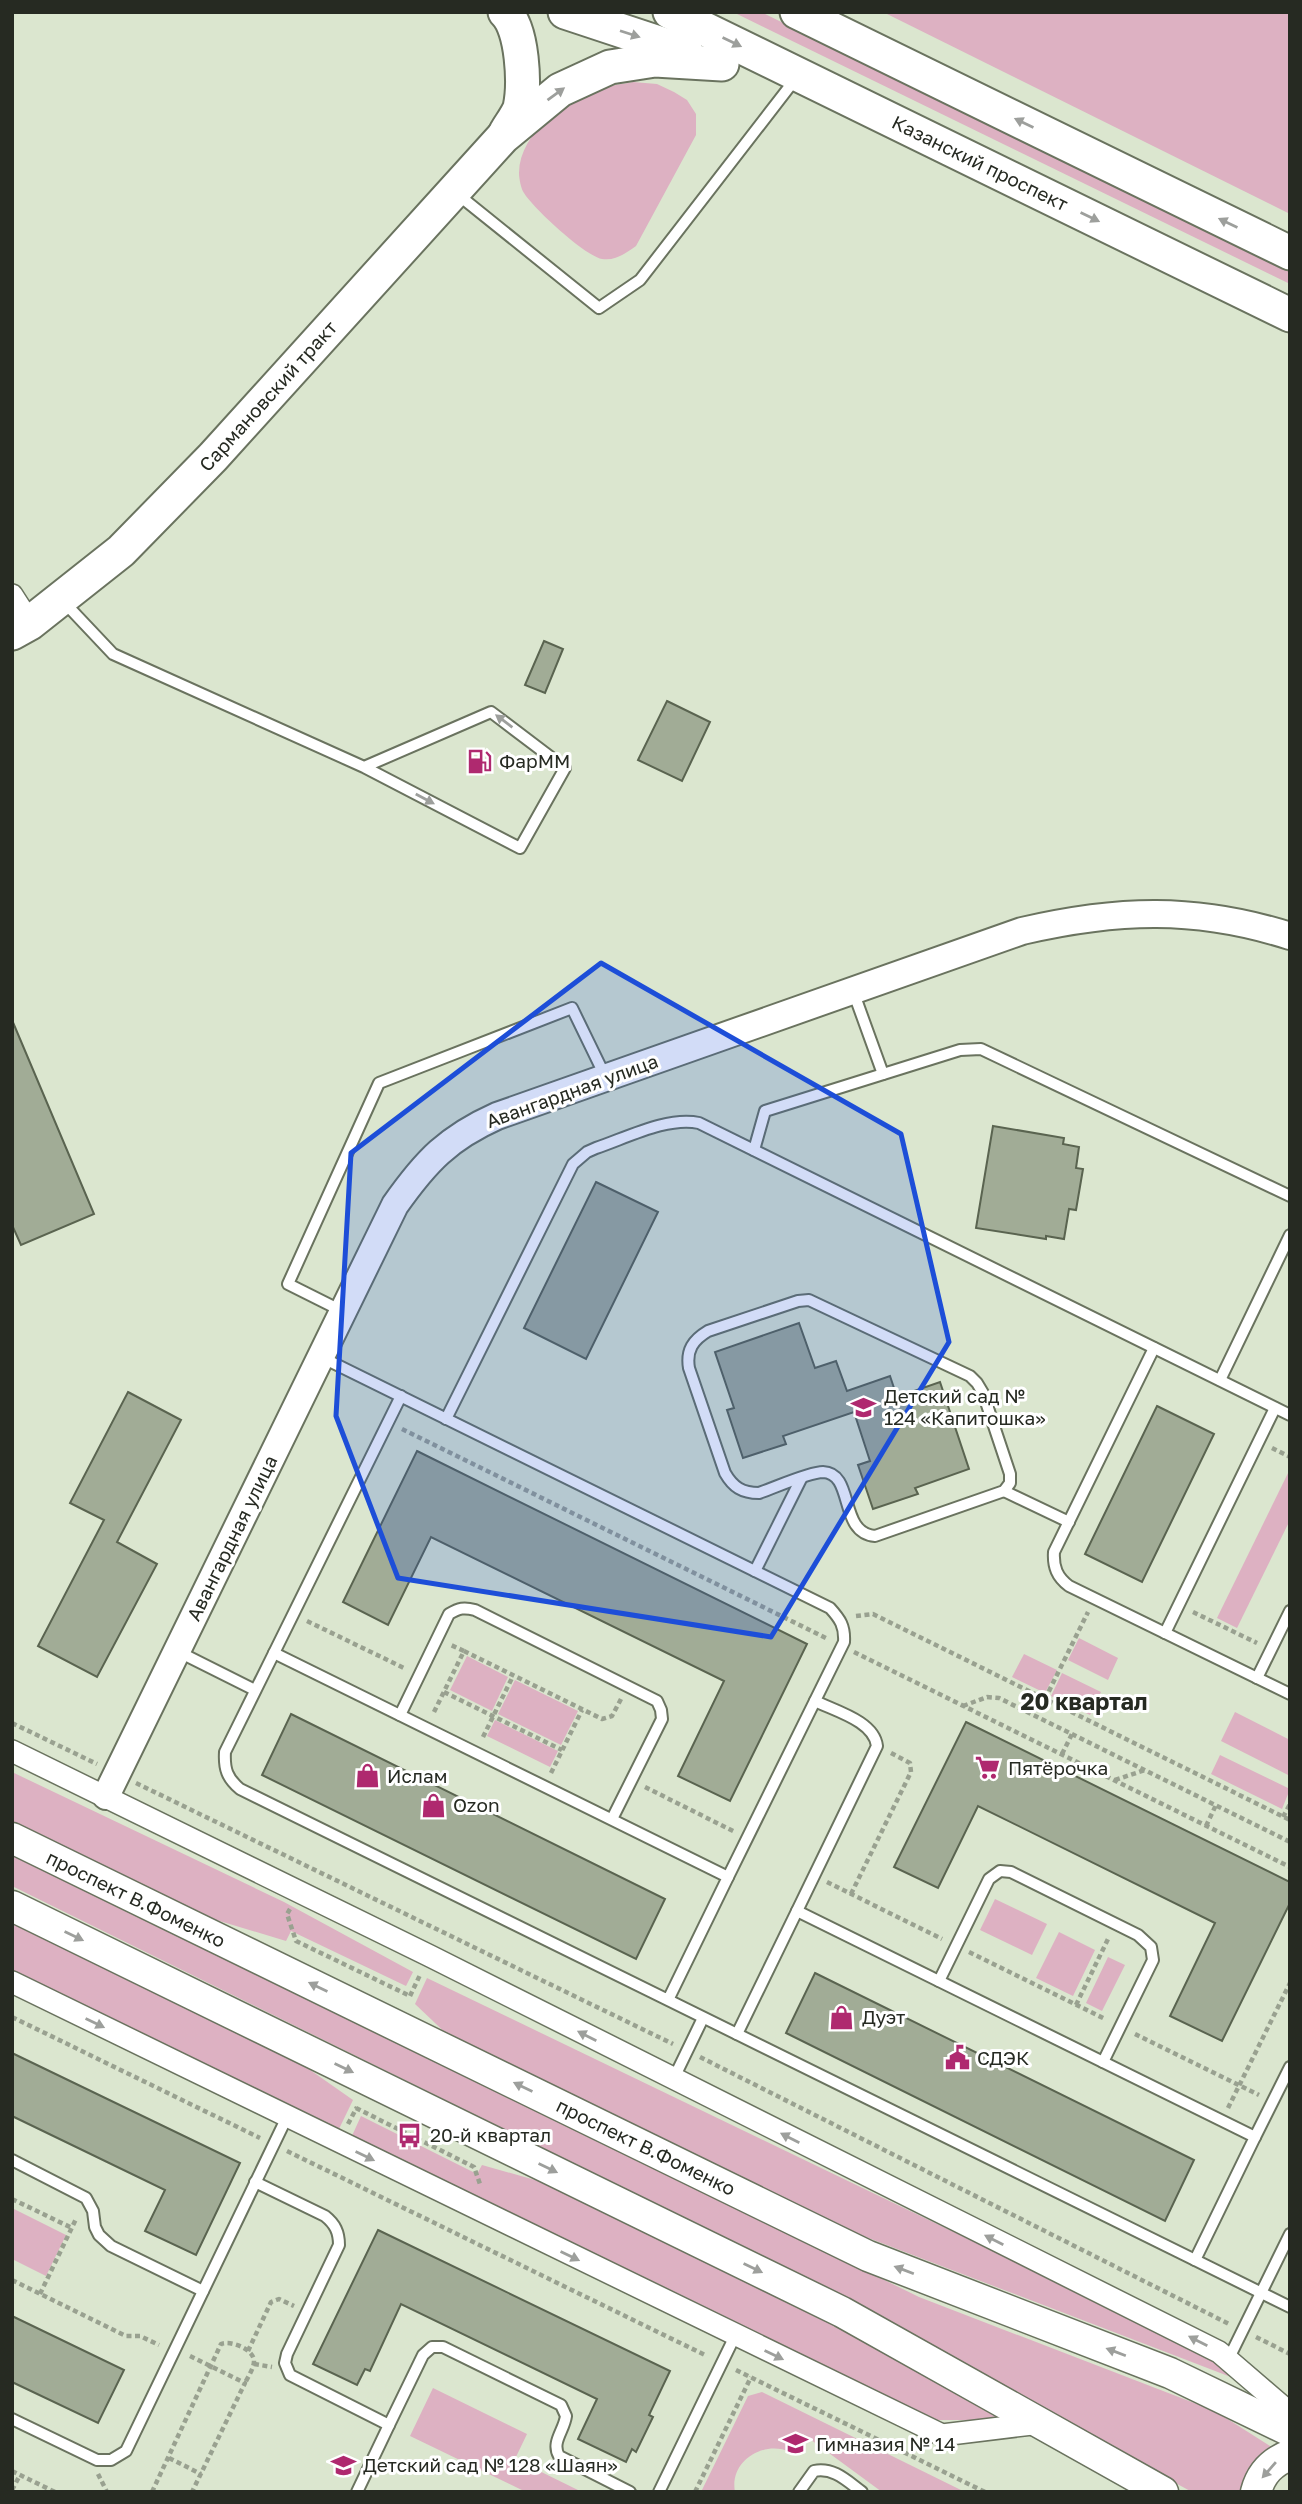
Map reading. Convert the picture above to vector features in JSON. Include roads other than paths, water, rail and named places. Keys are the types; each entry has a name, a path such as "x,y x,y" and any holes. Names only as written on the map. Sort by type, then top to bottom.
{"main road":[{"name":"Сармановский тракт","path":"503,137 519,110 522,70 520,47 511,17 505,12"},
{"path":"565,12 889,118"},
{"name":"Казанский проспект","path":"670,12 1290,316"},
{"path":"797,12 1290,253"},
{"name":"Сармановский тракт","path":"21,628 121,551 204,467 503,137 560,90 610,67 654,60 722,64"},
{"name":"проспект В.Фоменко","path":"12,1838 868,2256 1170,2373 1290,2431"},
{"path":"12,1906 842,2312 1163,2492"},
{"path":"1256,2492 1267,2469 1290,2455"}],"street":[{"path":"12,595 21,628"},
{"name":"Авангардная улица","path":"112,1785 395,1205 418,1172 463,1133 497,1116 1022,932 1073,920 1149,913 1203,916 1262,927 1290,936"},
{"path":"12,1751 112,1785 298,1891 1219,2352 1290,2413"},
{"path":"12,1982 942,2435 1041,2423"}],"lane":[{"path":"454,191 599,308 640,280 790,86"},
{"path":"61,598 113,654 364,767 520,848 565,768 491,712 364,767"},
{"path":"853,991 883,1074"},
{"path":"343,1312 288,1284 379,1083 572,1007 606,1078"},
{"path":"754,1150 765,1111 960,1050 981,1049 1290,1196"},
{"path":"446,1419 568,1170 579,1158 596,1148 669,1123 685,1121 699,1123 1290,1415"},
{"path":"1220,1380 1290,1235"},
{"path":"804,1300 815,1301 974,1379 983,1393 1010,1474 1010,1483 1004,1491 881,1535 869,1535 858,1529 835,1477 820,1472 801,1479 759,1493 742,1491 730,1481 688,1361 691,1345 708,1331 804,1300"},
{"path":"1154,1348 1054,1552 1055,1568 1063,1581 1094,1598 1290,1694"},
{"path":"321,1357 830,1608 842,1621 844,1642 668,2000"},
{"path":"401,1396 225,1752 225,1769 231,1781 240,1789 1290,2307"},
{"path":"1165,1633 1275,1408"},
{"path":"755,1571 801,1479"},
{"path":"1004,1491 1069,1522"},
{"path":"400,1715 450,1615 457,1609 475,1610 628,1685 657,1701 662,1719 612,1819"},
{"path":"1257,1678 1290,1611"},
{"path":"177,1651 255,1690"},
{"path":"274,1653 729,1877"},
{"path":"737,2034 877,1746 875,1737 866,1726 815,1701"},
{"path":"939,1981 989,1879 994,1874 1005,1871 1116,1924 1146,1941 1153,1960 1103,2062"},
{"path":"797,1911 1255,2137"},
{"path":"673,2080 703,2018"},
{"path":"1195,2260 1290,2067"},
{"path":"12,2419 97,2460 111,2460 126,2451 286,2117"},
{"path":"12,2160 86,2198 93,2211 95,2227 105,2242 203,2291"},
{"path":"255,2182 326,2216 337,2230 339,2245 285,2359 286,2370 290,2375 389,2425"},
{"path":"1228,2360 1290,2234"},
{"path":"659,2492 735,2336"},
{"path":"356,2492 422,2355 432,2347 443,2347 561,2405 566,2416 556,2441 555,2448 559,2456 630,2492"},
{"path":"799,2492 814,2471 819,2470 838,2474 862,2492"}],"place":[{"name":"ФарММ","path":"479,761"},
{"name":"Детский сад № 124 «Капитошка»","path":"864,1407"},
{"name":"Пятёрочка","path":"988,1768"},
{"name":"Ислам","path":"367,1776"},
{"name":"Ozon","path":"433,1805"},
{"name":"Дуэт","path":"842,2017"},
{"name":"СДЭК","path":"957,2058"},
{"name":"20-й квартал","path":"410,2135"},
{"name":"Гимназия № 14","path":"796,2444"},
{"name":"Детский сад № 128 «Шаян»","path":"343,2465"}],"district":[{"name":"20 квартал","path":"1084,1702"}]}
